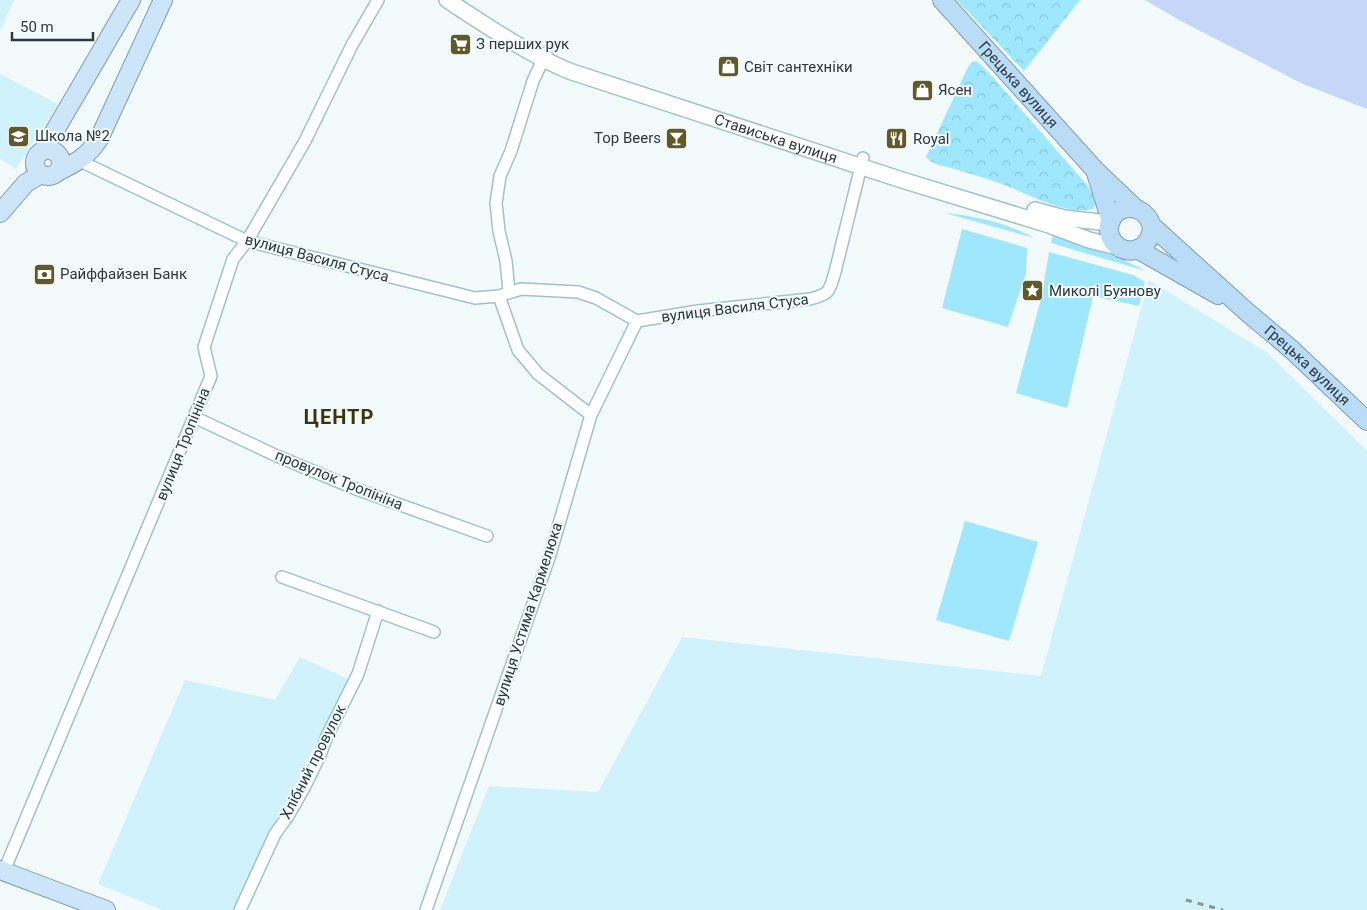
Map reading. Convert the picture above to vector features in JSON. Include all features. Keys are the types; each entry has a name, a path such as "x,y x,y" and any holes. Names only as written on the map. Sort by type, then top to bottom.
{"highway":[{"name":"Грецька вулиця","path":"942,0 1095,170 1134,207"},
{"name":"Грецька вулиця","path":"1095,170 1110,222"},
{"path":"1134,207 1142,211 1149,218 1152,226 1151,236 1147,243 1137,249 1128,250 1118,247 1112,240 1109,232 1110,222 1122,209 1134,207"},
{"name":"Грецька вулиця","path":"1152,226 1247,312 1291,348 1367,421"},
{"name":"Грецька вулиця","path":"1137,249 1247,312"}],"main road":[{"path":"49,173 35,164 37,156 43,151 131,0"},
{"path":"0,213 26,183 80,161 92,150 99,139 163,0"},
{"name":"Стависька вулиця","path":"448,0 509,40 588,78 862,162 968,192 1064,218 1110,222"},
{"name":"Стависька вулиця","path":"458,0 545,56"},
{"name":"Стависька вулиця","path":"862,162 976,204 1049,225 1089,240 1118,247"},
{"path":"2,871 106,910"}],"street":[{"name":"вулиця Тропініна","path":"2,871 211,376 204,347 233,259 246,241 305,141 352,45 378,0"},
{"path":"545,56 533,81 511,151 500,176 496,203 499,231 506,262 504,294 518,350 538,374 591,415"},
{"name":"вулиця Василя Стуса","path":"80,161 246,241 475,298 504,294 521,289 578,292 596,298 637,321 698,311 824,296 830,289 835,272 862,162"},
{"name":"вулиця Устима Кармелюка","path":"426,910 549,558 591,415 637,321"},
{"name":"провулок Тропініна","path":"194,418 356,489 487,536"},
{"path":"282,577 434,632"},
{"name":"Хлібний провулок","path":"240,910 276,834 305,786 327,736 358,674 378,611"}],"shaded area":[{"path":"0,0 14,0 0,32"},
{"path":"1145,0 1367,0 1367,109 1303,84 1181,21"},
{"name":"Школа №2","path":"0,74 58,104 16,169 0,159"},
{"path":"1149,280 1269,354 1367,451 1367,910 440,910 489,786 598,792 682,637 1041,676"},
{"path":"300,657 348,679 233,910 162,910 98,884 185,680 275,700"}],"green space":[{"path":"957,0 1080,0 1024,71"},
{"path":"975,61 990,74 1088,186 1097,201 1093,209 1083,210 1059,207 1002,184 939,165 926,157 968,67"},
{"path":"945,213 991,221 1013,228 1034,238"},
{"path":"962,229 1027,248 1026,273 1008,327 942,308"},
{"path":"1053,235 1122,259 1146,271 1051,243"},
{"path":"1049,252 1133,275 1145,282 1139,306 1093,296 1067,408 1016,393 1042,295"},
{"path":"965,521 1038,542 1009,641 936,620"}],"railway":[{"path":"1186,900 1223,910"}],"place":[{"name":"З перших рук","path":"460,44"},
{"name":"Світ сантехніки","path":"728,67"},
{"name":"Ясен","path":"922,90"},
{"name":"Школа №2","path":"19,136"},
{"name":"Top Beers","path":"677,138"},
{"name":"Royal","path":"897,139"},
{"name":"Райффайзен Банк","path":"44,274"},
{"name":"Миколі Буянову","path":"1033,291"}],"district":[{"name":"ЦЕНТР","path":"339,417"}]}
